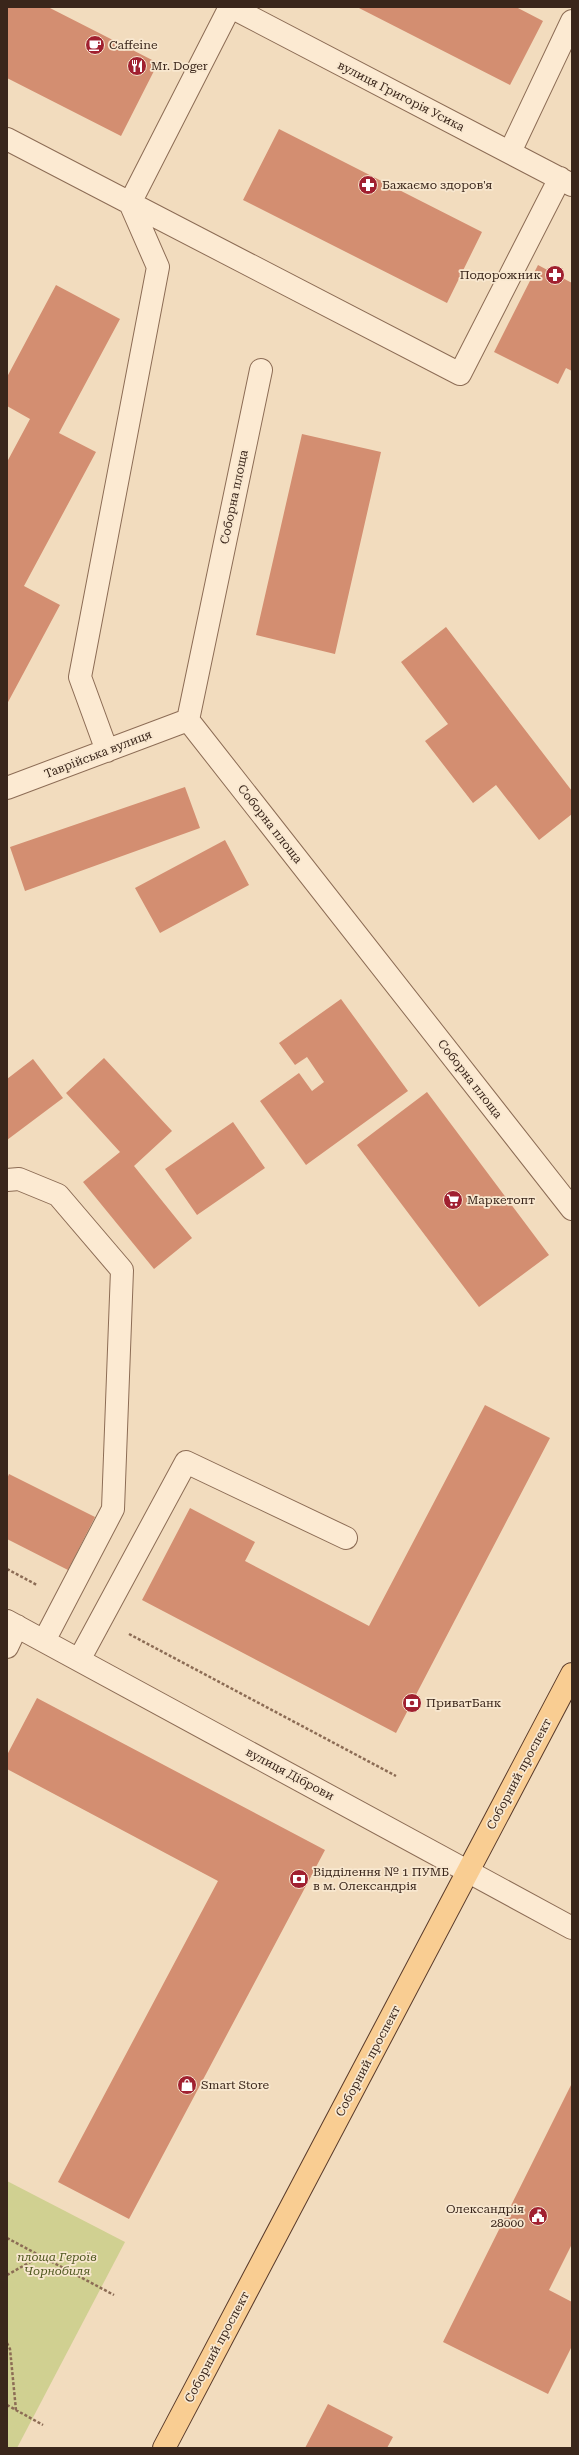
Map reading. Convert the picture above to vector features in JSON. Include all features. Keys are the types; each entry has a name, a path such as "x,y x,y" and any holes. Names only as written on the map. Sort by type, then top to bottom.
{"main road":[{"name":"Соборний проспект","path":"164,2448 572,1674"}],"street":[{"name":"вулиця Григорія Усика","path":"230,7 566,181"},
{"path":"130,202 230,7"},
{"path":"510,152 572,21"},
{"path":"7,138 460,374 566,181"},
{"path":"107,751 80,677 158,266 130,202"},
{"name":"Соборна площа","path":"261,370 188,720 572,1209"},
{"name":"Таврійська вулиця","path":"7,788 188,720"},
{"path":"7,1180 19,1178 58,1195 122,1270 113,1509 44,1641"},
{"path":"79,1660 186,1462 346,1538"},
{"path":"7,1646 12,1624"},
{"name":"вулиця Діброви","path":"12,1624 468,1870 572,1928"}],"path":[{"path":"7,1569 66,1601"},
{"path":"101,1620 396,1776"},
{"path":"7,2238 114,2295"},
{"path":"7,2275 42,2256"},
{"path":"7,2343 10,2349 16,2410"},
{"path":"7,2405 44,2425"}],"green space":[{"name":"площа Героїв Чорнобиля","path":"7,2181 125,2242 17,2448 7,2448"}],"building":[{"path":"7,7 48,7 158,63 121,136 7,78"},
{"path":"357,7 516,7 543,21 510,85"},
{"path":"279,129 482,232 447,303 243,200"},
{"path":"538,265 572,283 572,371 566,368 558,384 494,352"},
{"path":"56,285 120,319 59,433 96,452 24,586 60,605 7,704 7,462 30,419 7,406 7,377"},
{"path":"302,434 381,452 335,654 256,635"},
{"path":"446,627 572,791 572,814 539,840 496,785 473,803 425,741 448,724 401,662"},
{"path":"185,787 200,828 25,891 10,847"},
{"path":"225,840 249,885 160,933 135,888"},
{"path":"341,999 408,1091 306,1165 260,1101 299,1073 312,1091 324,1082 307,1057 295,1065 279,1043"},
{"path":"104,1058 172,1131 134,1166 192,1238 154,1269 83,1182 120,1152 66,1093"},
{"path":"33,1059 63,1098 7,1140 7,1079"},
{"name":"Маркетопт","path":"427,1092 549,1255 479,1307 357,1145"},
{"path":"233,1122 265,1168 197,1215 165,1169"},
{"path":"485,1405 550,1438 396,1733 142,1600 190,1508 255,1542 245,1561 369,1626"},
{"path":"9,1474 95,1517 68,1570 7,1539 7,1479"},
{"path":"37,1698 325,1850 129,2219 58,2182 218,1881 7,1769 7,1755"},
{"path":"572,2083 572,2244 549,2290 572,2302 572,2346 548,2394 443,2342"},
{"path":"328,2404 393,2437 387,2448 305,2448"}],"place":[{"name":"Caffeine","path":"95,45"},
{"name":"Mr. Doger","path":"137,66"},
{"name":"Бажаємо здоров'я","path":"368,185"},
{"name":"Подорожник","path":"555,275"},
{"name":"Маркетопт","path":"453,1200"},
{"name":"ПриватБанк","path":"412,1703"},
{"name":"Відділення № 1 ПУМБ в м. Олександрія","path":"299,1879"},
{"name":"Smart Store","path":"187,2085"},
{"name":"Олександрія 28000","path":"538,2216"}]}
